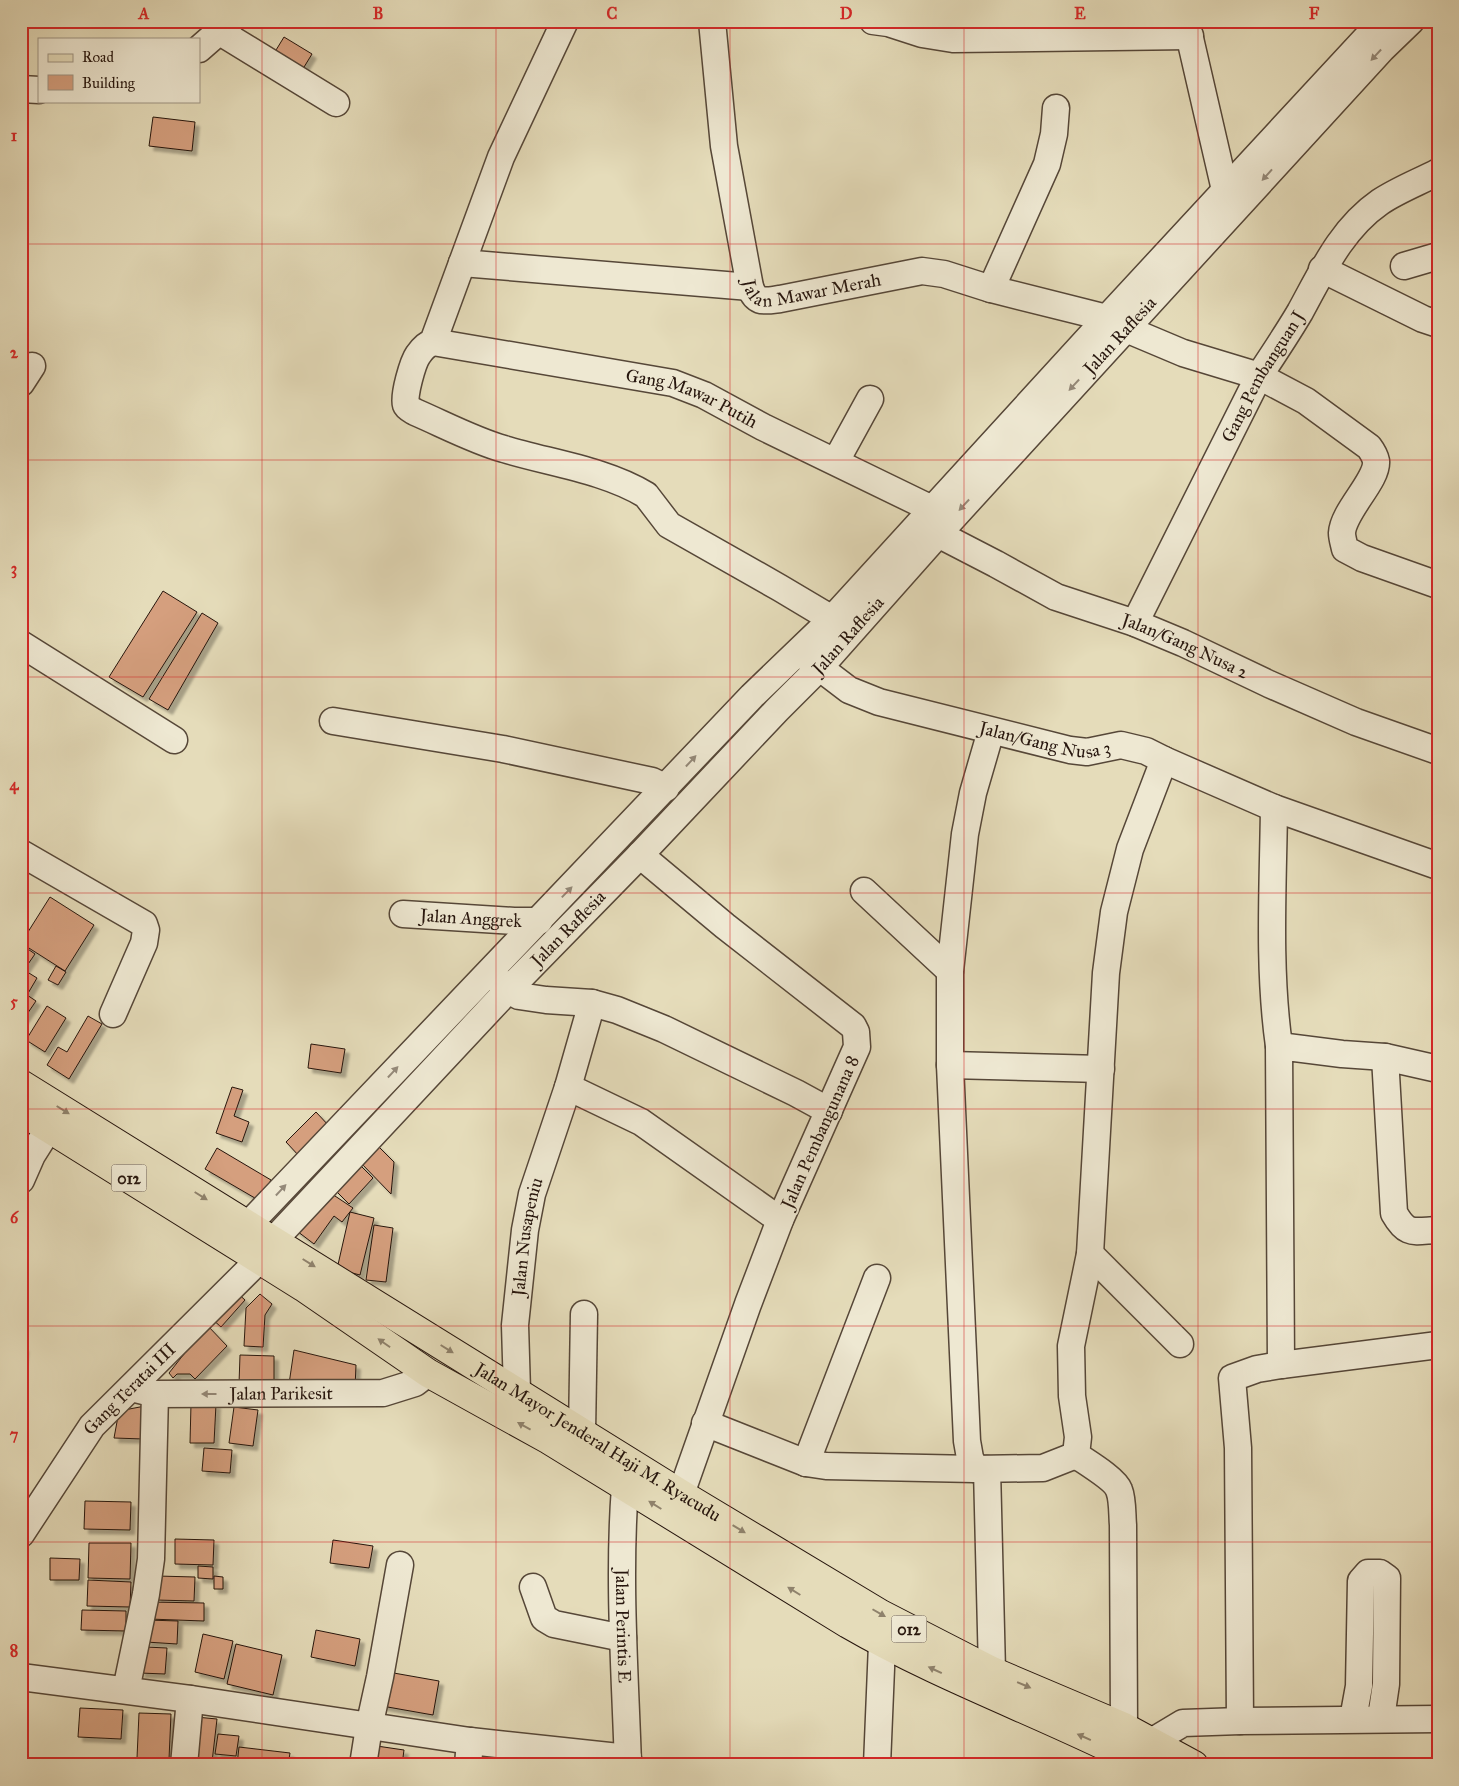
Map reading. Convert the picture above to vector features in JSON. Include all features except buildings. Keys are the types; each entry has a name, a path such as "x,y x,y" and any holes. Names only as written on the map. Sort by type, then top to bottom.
{"main road":[{"name":"Jalan Mayor Jenderal Haji M. Ryacudu","path":"21,1084 256,1242 303,1287 428,1373 549,1440 626,1478 882,1644 984,1693 1120,1748 1194,1765"},
{"name":"Jalan Mayor Jenderal Haji M. Ryacudu","path":"21,1111 256,1242 521,1394 582,1432 626,1478 681,1494 881,1614 992,1671 1120,1748"},
{"path":"521,1394 532,1408 562,1428 560,1437 549,1440"}],"street":[{"path":"565,21 502,157 433,342 427,345 417,356 409,381 405,402 407,407 501,449 611,479 641,492 646,495 669,525 832,619"},
{"name":"Jalan Mawar Merah","path":"712,21 724,146 750,287 757,300 766,301 922,271 944,274 1116,324 1183,353 1259,376 1306,401 1369,447 1374,454 1376,463 1373,473 1350,511 1342,532 1345,549 1362,558 1438,585"},
{"path":"873,21 922,28 953,39 1188,29 1232,198"},
{"name":"Jalan Raflesia","path":"498,980 539,921 752,696 808,659 905,556 1232,198 1382,21"},
{"name":"Jalan Raflesia","path":"1232,198 1411,21"},
{"path":"200,48 225,26 336,103"},
{"path":"21,89 38,90"},
{"path":"991,289 1047,164 1054,134 1056,108"},
{"name":"Gang Pembanguan J","path":"1134,623 1259,376 1280,346 1322,269 1337,246 1373,208 1438,172"},
{"path":"1404,266 1438,256"},
{"path":"462,263 750,287"},
{"path":"1322,269 1423,319 1438,324"},
{"name":"Gang Mawar Putih","path":"433,342 672,383 704,395 763,427 836,462 936,522"},
{"path":"836,462 870,399"},
{"name":"Jalan/Gang Nusa 2","path":"936,522 996,564 1056,597 1134,623 1183,643 1269,684 1356,722 1438,751"},
{"name":"Jalan Raflesia","path":"256,1242 498,980 640,855 777,710 832,619 905,556"},
{"path":"21,644 174,740"},
{"name":"Jalan/Gang Nusa 3","path":"808,659 849,690 879,702 1070,750 1087,752 1121,745 1146,750 1164,760 1274,808 1438,866"},
{"path":"333,721 504,749 652,781 666,788"},
{"path":"991,731 973,792 965,834 950,971 950,1065 966,1441 970,1458 981,1469 992,1671"},
{"path":"1076,1455 1078,1437 1072,1396 1071,1346 1090,1254 1106,973 1114,912 1130,849 1164,760"},
{"path":"1274,808 1272,947 1274,1015 1279,1046 1281,1365"},
{"path":"21,853 144,924 146,930 144,943 113,1014"},
{"name":"Jalan Pembangunana 8","path":"640,855 725,926 853,1026 856,1032 857,1047 780,1220 705,1423 681,1494"},
{"path":"864,891 950,971"},
{"name":"Jalan Anggrek","path":"403,914 539,921"},
{"path":"498,980 519,996 592,1003 617,1010 664,1028 829,1111"},
{"name":"Jalan Nusapeniu","path":"521,1394 515,1325 524,1230 532,1194 568,1087 592,1003"},
{"path":"1279,1046 1385,1057 1438,1069"},
{"path":"1385,1057 1394,1213 1403,1227 1408,1230 1438,1230"},
{"path":"950,1065 1101,1069"},
{"path":"568,1087 641,1122 780,1220"},
{"path":"21,1180 32,1155 49,1128"},
{"name":"Gang Teratai III","path":"21,1534 92,1426 143,1391 256,1242"},
{"path":"1090,1254 1180,1344"},
{"path":"806,1463 876,1278"},
{"path":"582,1432 584,1314"},
{"path":"1240,1720 1238,1448 1232,1378 1257,1369 1281,1365 1438,1345"},
{"name":"Jalan Parikesit","path":"143,1391 383,1394 415,1383 428,1373"},
{"path":"126,1690 146,1594 151,1559 143,1391"},
{"path":"705,1423 806,1463 826,1466 981,1469 1043,1468 1076,1455"},
{"path":"1076,1455 1099,1470 1119,1488 1123,1525 1120,1748"},
{"name":"Jalan Perintis E","path":"626,1478 623,1519 623,1638 628,1762"},
{"path":"363,1765 400,1565"},
{"path":"1353,1719 1359,1686 1361,1581 1368,1573 1380,1573 1387,1578 1386,1684 1381,1718"},
{"path":"533,1587 544,1618 554,1624 623,1638"},
{"path":"877,1765 882,1644"},
{"path":"21,1677 190,1699 369,1727 469,1753 628,1762"},
{"path":"184,1765 190,1699"},
{"path":"1148,1753 1184,1723 1240,1720 1438,1719"}]}
